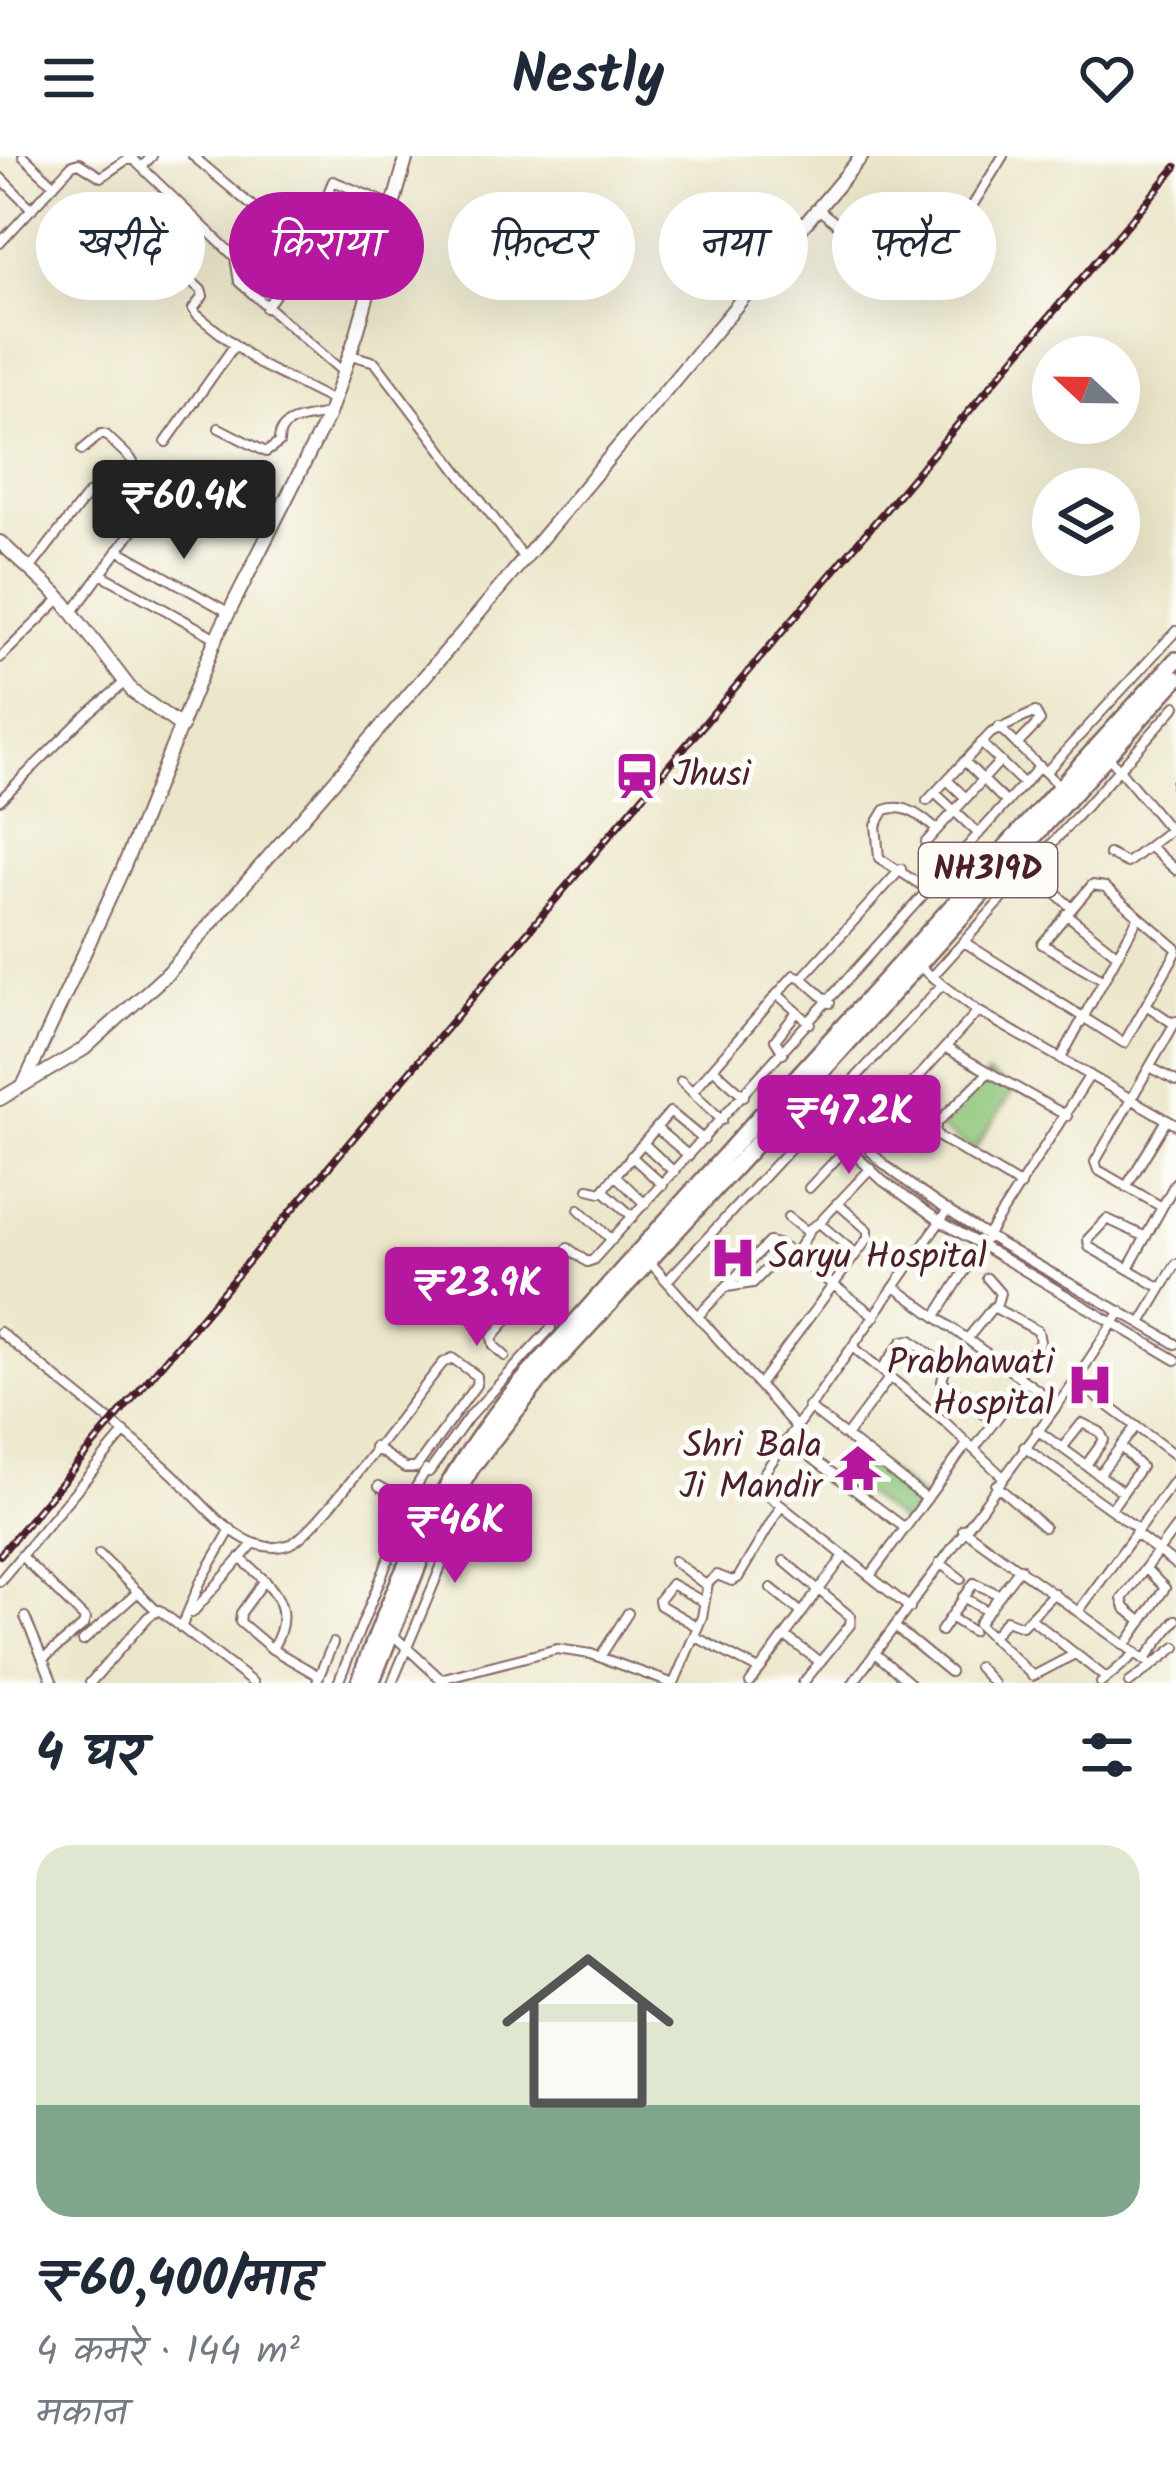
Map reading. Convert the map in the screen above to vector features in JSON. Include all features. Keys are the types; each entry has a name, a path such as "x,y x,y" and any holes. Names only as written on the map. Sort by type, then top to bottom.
{"highway":[{"name":"NH319D","path":"800,1092 1059,786 1176,660"},
{"name":"NH319D","path":"371,1683 425,1549 436,1476 520,1402 1176,679"},
{"path":"358,1683 408,1540 436,1476 800,1092"}],"street":[{"path":"23,156 54,185"},
{"path":"142,167 152,156"},
{"path":"193,156 236,192"},
{"path":"398,192 407,156"},
{"path":"0,1099 92,1043 169,972 862,156"},
{"path":"818,208 865,246 930,240 964,221 1003,156"},
{"path":"0,243 76,163 101,177 131,159 229,251"},
{"path":"0,177 32,209"},
{"path":"329,192 333,182 358,192"},
{"path":"201,300 195,312 234,346 332,408"},
{"path":"258,300 345,373"},
{"path":"266,308 271,300"},
{"path":"22,1087 122,871 216,638 332,408 367,300"},
{"path":"166,442 234,346"},
{"path":"351,355 375,362 524,558"},
{"path":"219,428 266,452 277,446 284,424 332,408"},
{"path":"82,450 98,435 106,435 131,459 158,503 190,525"},
{"path":"30,569 88,494"},
{"path":"73,612 151,506 158,503"},
{"path":"0,542 61,598 124,683 152,709 182,727"},
{"path":"118,550 228,612"},
{"path":"100,574 216,638"},
{"path":"0,658 61,598"},
{"path":"506,1356 492,1338 563,1250 571,1249 590,1262 612,1240 1007,802 1045,771 1176,631"},
{"path":"0,800 124,683"},
{"path":"932,977 1176,706"},
{"path":"927,802 999,728 1030,712 1039,716 1039,723 1017,745"},
{"path":"999,728 1059,786"},
{"path":"981,742 1024,784"},
{"path":"1107,755 1173,828 1126,863 1109,854"},
{"path":"964,761 1007,802"},
{"path":"926,842 1000,761"},
{"path":"947,780 966,798"},
{"path":"935,793 979,834"},
{"path":"930,891 877,855 880,814 901,807 937,830"},
{"path":"1150,847 1176,870"},
{"path":"1015,857 1118,955"},
{"path":"802,978 901,869"},
{"path":"964,942 1124,1043 1176,950 1095,884 1045,938 1044,946 1104,980"},
{"path":"1061,1058 1139,916"},
{"path":"917,965 977,1011 1172,1122 1126,1186"},
{"path":"692,1092 794,975 830,1003"},
{"path":"667,1281 942,985"},
{"path":"777,994 810,1023"},
{"path":"1146,1005 1175,1022 1096,1156 1095,1166 1162,1207"},
{"path":"809,1188 977,1011"},
{"path":"783,1053 776,1040 797,1012"},
{"path":"1164,1041 1176,1047"},
{"path":"946,1048 1066,1116"},
{"path":"1150,1067 1176,1081"},
{"path":"713,1068 744,1096"},
{"path":"988,1072 935,1130 939,1137 1021,1186"},
{"path":"935,1316 1090,1075"},
{"path":"680,1081 722,1120"},
{"path":"800,1092 828,1109 878,1159 948,1210 1176,1344"},
{"path":"800,1092 818,1120 869,1169 940,1221 1176,1360"},
{"path":"589,1189 596,1194 603,1190 673,1112 704,1140"},
{"path":"656,1128 689,1156"},
{"path":"643,1143 674,1172"},
{"path":"631,1156 663,1185"},
{"path":"725,1287 753,1283 790,1252 878,1159"},
{"path":"615,1175 645,1204"},
{"path":"1128,1269 1176,1182"},
{"path":"603,1190 633,1217"},
{"path":"759,1385 870,1234 838,1203"},
{"path":"579,1209 612,1240"},
{"path":"910,1608 764,1492 759,1480 948,1210"},
{"path":"788,1217 809,1230"},
{"path":"1146,1237 1106,1219 1088,1239 1089,1247 1161,1288"},
{"path":"819,1223 856,1254"},
{"path":"698,1316 773,1242 875,1316"},
{"path":"649,1261 796,1426"},
{"path":"1141,1323 1176,1264"},
{"path":"967,1339 996,1307 1000,1293 987,1278"},
{"path":"896,1288 1057,1404"},
{"path":"996,1307 1041,1334 1017,1373"},
{"path":"853,1683 1121,1311"},
{"path":"379,1486 407,1502 436,1476 468,1418 551,1328"},
{"path":"0,1332 169,1470 210,1514 254,1543 281,1547 313,1527 443,1363 452,1358 477,1376 477,1382 436,1476"},
{"path":"881,1370 903,1341 911,1340 946,1366 942,1381 994,1422"},
{"path":"853,1347 970,1447 1044,1527"},
{"path":"846,1436 890,1377"},
{"path":"870,1576 1025,1381"},
{"path":"1075,1381 1176,1456"},
{"path":"808,1407 927,1499"},
{"path":"1062,1448 1082,1423 1100,1432 1104,1440 1086,1466"},
{"path":"1099,1475 1136,1426"},
{"path":"1037,1430 1123,1492"},
{"path":"0,1581 124,1432"},
{"path":"786,1439 905,1528"},
{"path":"1024,1447 1176,1565"},
{"path":"1111,1510 1141,1467 1121,1447"},
{"path":"374,1448 409,1469 436,1476 464,1507 392,1683"},
{"path":"1078,1612 1176,1478"},
{"path":"391,1633 443,1682 541,1650 573,1650 672,1683 696,1631 707,1586 715,1576 738,1578 781,1506"},
{"path":"1142,1622 1121,1602 1172,1539 1176,1527"},
{"path":"184,1623 200,1582 231,1528"},
{"path":"962,1529 1144,1659"},
{"path":"338,1683 394,1546 408,1540"},
{"path":"184,1623 254,1543"},
{"path":"99,1554 156,1610 184,1623 253,1683"},
{"path":"21,1556 85,1618 44,1659"},
{"path":"750,1683 844,1556"},
{"path":"240,1558 279,1597 284,1619 272,1649"},
{"path":"674,1561 707,1586"},
{"path":"784,1561 848,1613 851,1621 802,1683"},
{"path":"940,1563 961,1579"},
{"path":"964,1642 1020,1568"},
{"path":"1125,1646 1165,1588 1145,1568"},
{"path":"266,1580 239,1618 242,1625 318,1679 334,1643"},
{"path":"941,1630 977,1582 1000,1594"},
{"path":"704,1602 671,1584 658,1600 696,1631 759,1670"},
{"path":"770,1588 802,1613"},
{"path":"83,1640 137,1592"},
{"path":"992,1637 1006,1620 1019,1628 1054,1593"},
{"path":"963,1597 987,1611"},
{"path":"90,1683 156,1610"},
{"path":"600,1657 628,1612"},
{"path":"25,1617 52,1683"},
{"path":"950,1617 992,1637 1036,1677 1075,1654"},
{"path":"1030,1618 1104,1681 1176,1647"},
{"path":"1131,1682 1176,1620"},
{"path":"895,1627 950,1672"},
{"path":"785,1636 820,1662"},
{"path":"876,1654 910,1683"},
{"path":"978,1666 993,1683"}],"green space":[{"path":"988,1075 1013,1091 974,1150 941,1129 960,1100"},
{"path":"873,1460 923,1498 904,1524 854,1486"}],"railway":[{"path":"0,1555 1176,167"}],"place":[{"name":"Jhusi","path":"637,776"},
{"name":"Saryu Hospital","path":"733,1258"},
{"name":"Prabhawati Hospital","path":"1090,1385"},
{"name":"Shri Bala Ji Mandir","path":"858,1468"}]}
